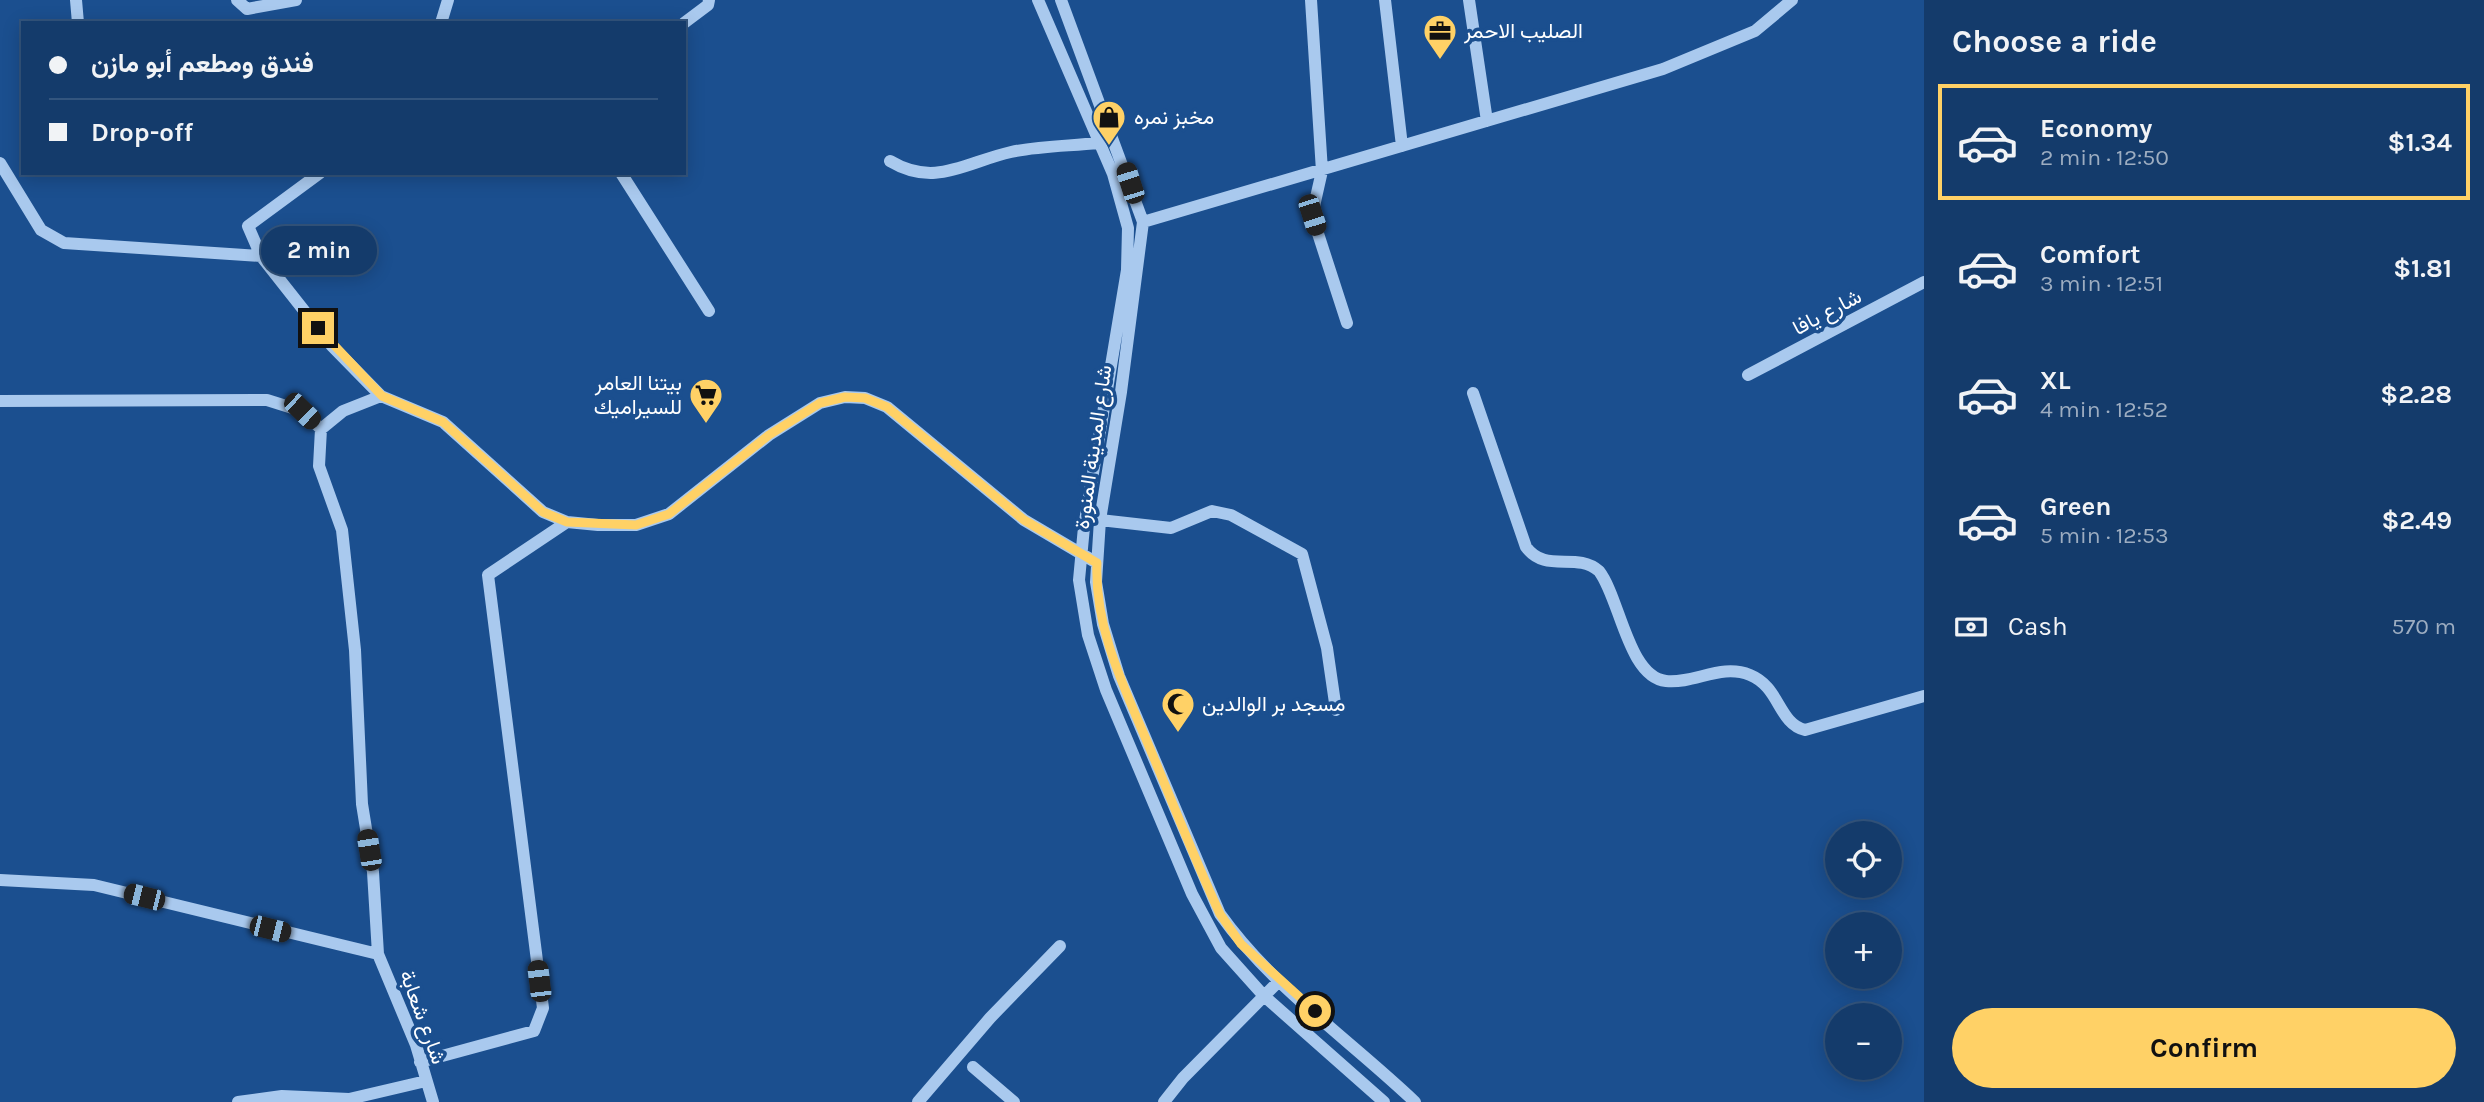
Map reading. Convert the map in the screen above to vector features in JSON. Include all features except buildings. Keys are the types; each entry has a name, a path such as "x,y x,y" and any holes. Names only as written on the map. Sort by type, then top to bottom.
{"street":[{"path":"76,0 78,21"},
{"path":"237,0 247,9 296,0"},
{"path":"442,21 448,0"},
{"path":"686,22 708,5 709,0"},
{"name":"شارع المدينة المنورة","path":"1038,0 1098,143 1114,174 1128,228 1127,270 1079,580 1088,635 1106,690 1192,894 1221,948 1264,996 1384,1102"},
{"name":"شارع المدينة المنورة","path":"1061,0 1143,222 1121,392 1100,520 1097,563 1096,582 1103,624 1119,676 1220,914 1241,944 1279,981 1415,1102"},
{"path":"1311,0 1322,171 1312,215 1347,323"},
{"path":"1385,0 1402,146"},
{"path":"1469,0 1487,121"},
{"path":"1143,222 1663,69 1755,31 1792,0"},
{"path":"890,161 906,170 939,175 1012,152 1098,143"},
{"path":"0,163 41,230 64,243 261,256"},
{"path":"317,175 248,226 261,256 332,346 382,396 443,422 543,512 567,522 636,525 669,514 769,435 820,403 845,397 865,398 887,407 1024,520 1097,563"},
{"path":"622,175 709,310"},
{"name":"شارع يافا","path":"1748,375 1924,282"},
{"path":"1473,393 1526,547 1545,562 1578,561 1599,571 1639,662 1649,675 1671,682 1719,671 1751,675 1769,687 1789,722 1805,730 1924,696"},
{"path":"379,954 373,872 362,804 354,637 342,530 319,466 321,429 343,411 382,396"},
{"path":"0,401 267,400 302,411 321,429"},
{"path":"1100,520 1171,528 1212,510 1231,515 1302,554 1327,648 1336,710"},
{"path":"420,1062 534,1031 543,1008 488,575 567,522"},
{"name":"شارع شعابة","path":"0,880 94,885 379,954 433,1102"},
{"path":"918,1102 990,1018 1060,946"},
{"path":"1164,1102 1183,1078 1279,981"},
{"path":"973,1067 1014,1102"},
{"path":"238,1102 282,1096 349,1099 426,1082"}],"place":[{"name":"الصليب الاحمر","path":"1440,61"},
{"name":"مخبز نمره","path":"1109,147"},
{"name":"بيتنا العامر للسيراميك","path":"706,425"},
{"name":"مسجد بر الوالدين","path":"1178,734"}],"route":[{"path":"318,328 332,346 382,396 443,422 543,512 567,522 636,525 669,514 769,435 820,403 845,397 865,398 887,407 1024,520 1097,563 1096,582 1103,624 1119,676 1220,914 1241,944 1315,1011"}]}
